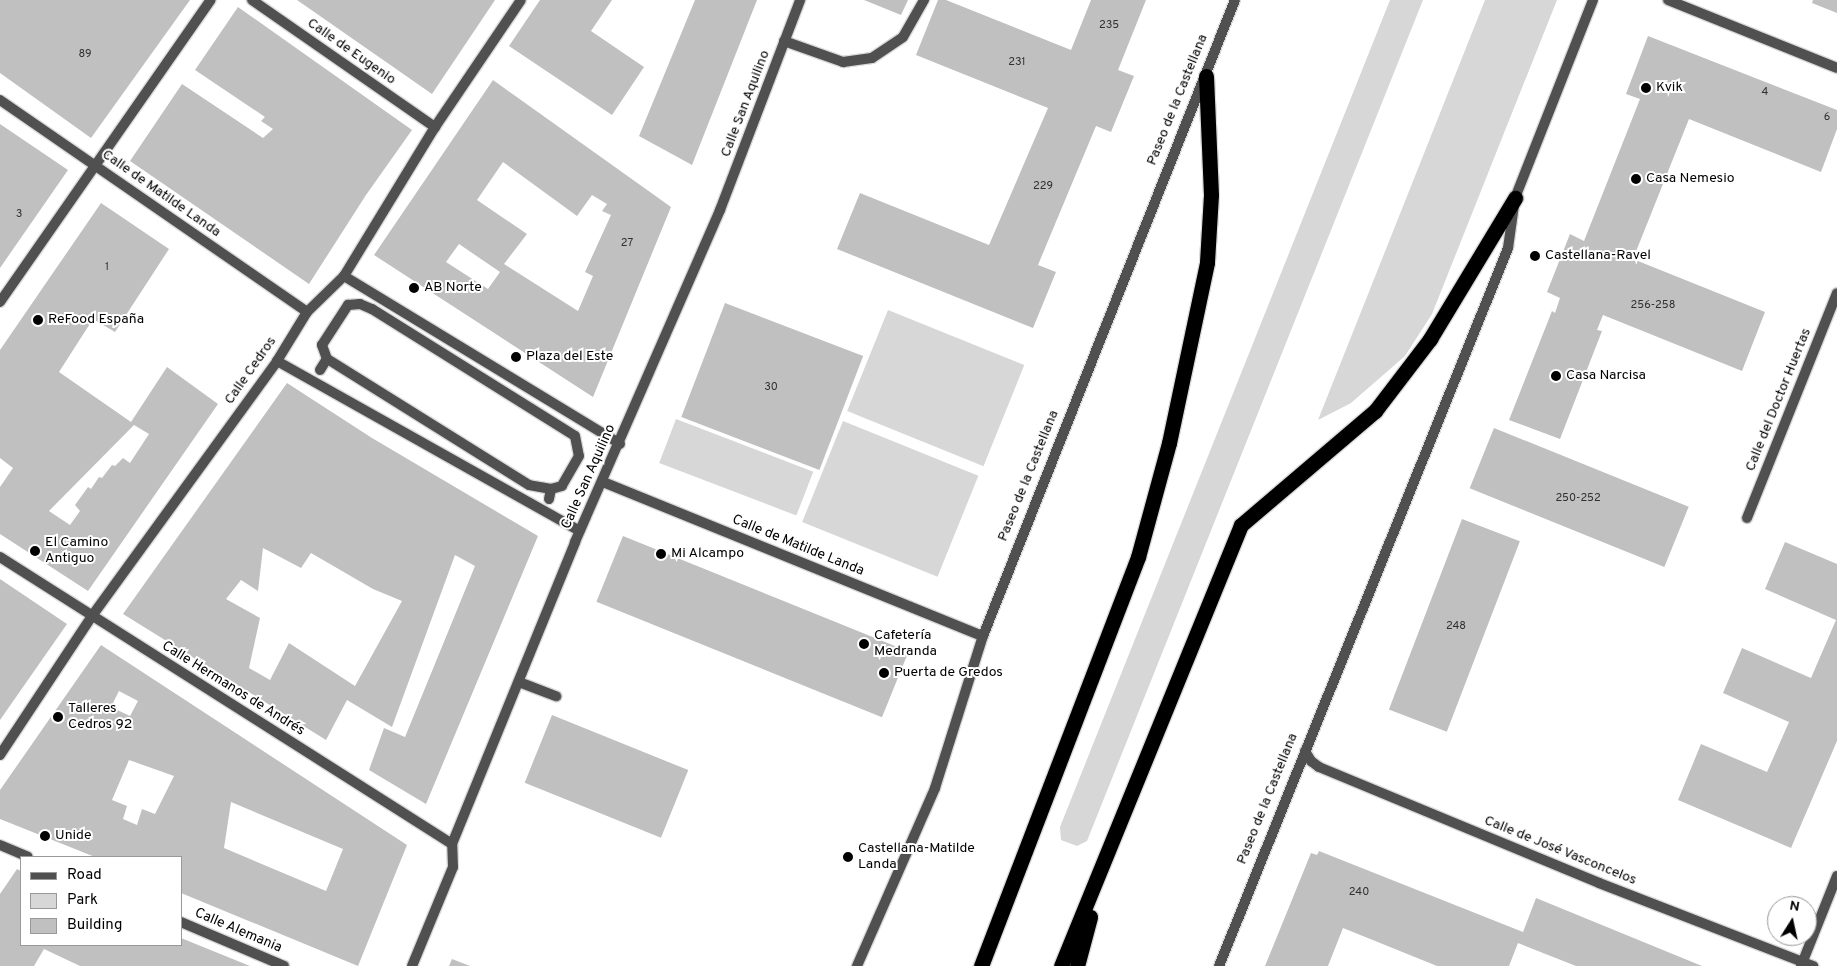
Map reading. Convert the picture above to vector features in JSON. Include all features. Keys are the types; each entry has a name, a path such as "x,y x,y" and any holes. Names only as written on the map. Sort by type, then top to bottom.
{"highway":[{"path":"981,966 1138,556 1182,391 1208,262 1211,195 1206,76"},
{"path":"1061,966 1241,525 1375,411 1430,339 1515,198"},
{"path":"1077,966 1104,862"}],"street":[{"path":"0,302 211,0"},
{"name":"Calle de Eugenio","path":"252,0 435,126"},
{"name":"Calle Cedros","path":"0,755 92,616 277,361 307,312 344,276 435,126 521,0"},
{"name":"Calle San Aquilino","path":"412,966 453,867 452,844 580,531 620,444 720,210 800,0"},
{"path":"784,41 843,62 872,58 902,37 924,0"},
{"name":"Paseo de la Castellana","path":"857,966 935,788 983,636 1235,0"},
{"name":"Paseo de la Castellana","path":"1219,966 1508,248 1515,198 1593,0"},
{"path":"1668,0 1837,68"},
{"name":"Calle de Matilde Landa","path":"0,100 307,312"},
{"path":"344,276 620,444"},
{"name":"Calle del Doctor Huertas","path":"1747,518 1837,293"},
{"path":"320,370 326,359 322,345 348,306 362,302 565,428 575,436 579,456 562,486 550,494 529,485 326,359"},
{"path":"277,361 580,531"},
{"name":"Calle de Matilde Landa","path":"603,482 983,636"},
{"name":"Calle Hermanos de Andrés","path":"0,557 452,844"},
{"path":"519,682 556,696"},
{"name":"Calle de José Vasconcelos","path":"1306,751 1311,761 1319,767 1802,964 1813,966"},
{"path":"0,846 25,856"},
{"path":"1802,964 1837,876"},
{"name":"Calle Alemania","path":"182,922 284,966"}],"green space":[{"path":"1390,0 1423,0 1087,841 1077,846 1061,840 1060,827"},
{"path":"1485,0 1557,0 1432,314 1405,356 1351,403 1318,420"},
{"path":"888,310 1024,365 983,466 847,411"},
{"path":"676,419 813,472 796,516 659,463"},
{"path":"843,421 978,476 938,577 802,522"}],"building":[{"path":"0,0 190,0 91,138 0,73"},
{"path":"297,0 495,0 432,94"},
{"path":"540,0 612,0 591,31 644,67 612,115 509,46"},
{"path":"695,0 757,0 692,165 639,136"},
{"path":"864,0 908,0 901,15"},
{"path":"938,0 946,0 1071,50 1091,0 1146,0 1118,70 1134,76 1111,132 1096,126 1038,265 1056,272 1033,328 837,249 860,193 989,245 1048,108 916,55"},
{"path":"1813,0 1837,0 1837,13 1812,3"},
{"path":"238,7 412,130 366,195 309,284 130,161 182,84 263,138 273,129 261,121 265,117 195,70"},
{"path":"1648,36 1837,110 1837,129 1821,172 1689,119 1633,259 1765,312 1742,371 1603,315 1597,330 1602,331 1560,439 1509,420 1552,311 1555,313 1560,298 1547,292 1570,234 1584,241 1640,99 1626,94"},
{"path":"493,80 671,207 593,397 374,255","holes":["503,162 577,216 592,195 607,204 602,211 611,215 585,272 593,276 578,311 504,264 527,234 477,200","459,244 500,272 488,289 446,262"]},
{"path":"0,124 68,170 0,268"},
{"path":"101,203 169,249 115,332 93,319 59,372 131,422 167,367 218,404 88,591 0,534 0,487 13,468 0,458 0,350","holes":["134,425 149,434 130,463 123,458 115,466 112,465 102,478 99,477 91,489 88,487 75,505 80,511 70,525 49,511"]},
{"path":"725,303 863,356 819,470 681,417"},
{"path":"287,383 372,438 538,536 426,804 369,770 384,728 405,737 475,566 455,555 392,727 347,700 326,740 123,614","holes":["263,548 301,568 311,553 373,589 402,601 355,686 289,643 270,680 249,668 260,618 226,599 241,580 258,591"]},
{"path":"1494,428 1689,507 1664,567 1470,488"},
{"path":"1462,519 1520,541 1447,732 1389,709"},
{"path":"623,536 909,651 882,717 596,602"},
{"path":"1785,542 1837,564 1837,741 1791,848 1678,800 1701,744 1767,772 1789,722 1723,693 1742,648 1811,678 1836,620 1765,589"},
{"path":"0,579 67,624 0,720"},
{"path":"101,645 407,845 358,966 182,893 182,856 92,856 0,819 0,790","holes":["119,691 138,701 130,716 111,707","129,760 174,776 155,814 142,809 137,825 123,819 127,806 112,800","231,802 343,849 326,891 224,848"]},
{"path":"552,715 688,770 661,838 525,783"},
{"path":"1319,851 1523,932 1536,898 1702,966 1576,966 1518,943 1509,966 1437,966 1343,928 1328,966 1265,966 1311,853 1317,855"},
{"path":"17,869 20,870 20,946 182,946 182,938 250,966 80,966 44,949 34,966 0,966 0,894"},
{"path":"452,959 470,966 449,966"}],"place":[{"name":"Kvik","path":"1646,88"},
{"name":"Casa Nemesio","path":"1636,179"},
{"name":"Castellana-Ravel","path":"1535,256"},
{"name":"AB Norte","path":"414,288"},
{"name":"ReFood España","path":"38,320"},
{"name":"Plaza del Este","path":"516,357"},
{"name":"Casa Narcisa","path":"1556,376"},
{"name":"El Camino Antiguo","path":"35,551"},
{"name":"Mi Alcampo","path":"661,554"},
{"name":"Cafetería Medranda","path":"864,644"},
{"name":"Puerta de Gredos","path":"884,673"},
{"name":"Talleres Cedros 92","path":"58,717"},
{"name":"Unide","path":"45,836"},
{"name":"Castellana-Matilde Landa","path":"848,857"}]}
